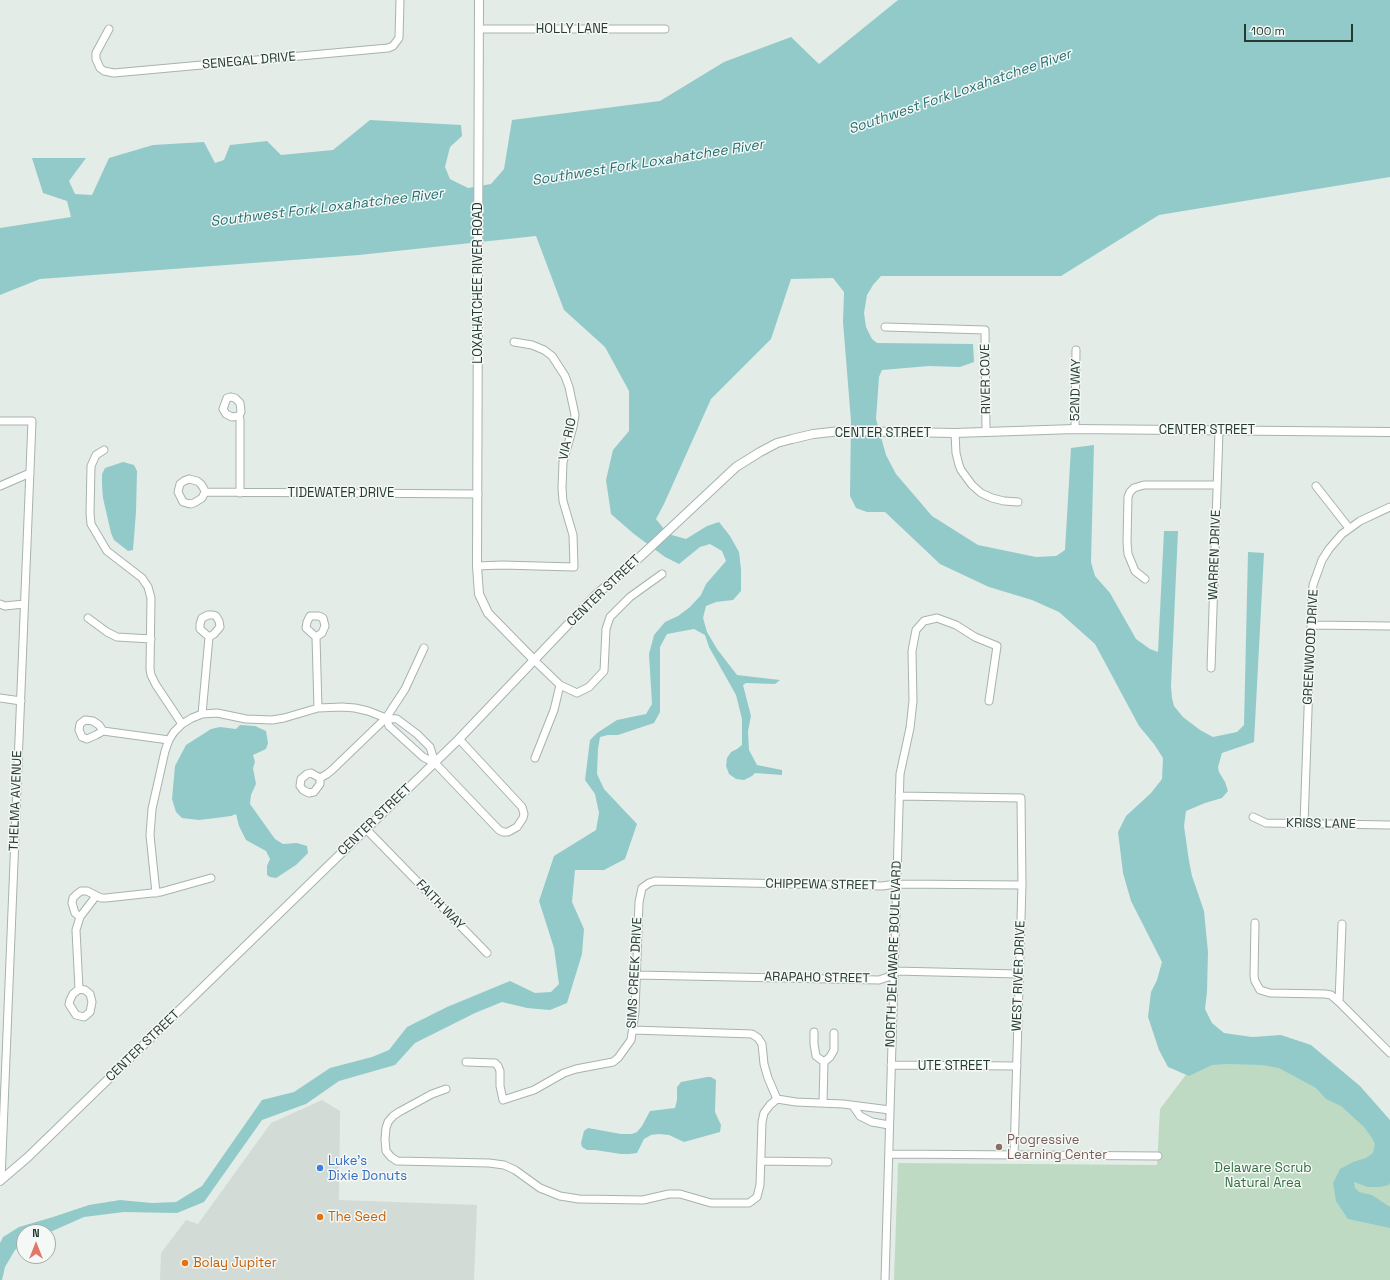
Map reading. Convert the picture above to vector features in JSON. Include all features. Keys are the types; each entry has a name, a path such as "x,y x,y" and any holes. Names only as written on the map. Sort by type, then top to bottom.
{"street":[{"name":"SENEGAL DRIVE","path":"109,29 96,53 96,58 100,68 109,73 388,48 393,46 399,38 400,0"},
{"name":"LOXAHATCHEE RIVER ROAD","path":"479,0 477,566 479,594 488,613 534,660"},
{"name":"HOLLY LANE","path":"479,29 665,30"},
{"name":"RIVER COVE","path":"885,327 985,330 986,431"},
{"name":"VIA RIO","path":"477,566 502,565 574,567 573,535 563,501 562,488 563,462 575,415 569,387 565,376 552,356 544,350 532,345 514,342"},
{"name":"52ND WAY","path":"1075,430 1076,350"},
{"path":"239,416 240,493"},
{"name":"THELMA AVENUE","path":"0,421 32,421 0,1181"},
{"name":"CENTER STREET","path":"0,1181 34,1152 435,763 597,594 641,556 683,515 736,467 777,443 813,434 889,431 955,433 986,431 1075,430 1390,432"},
{"name":"WARREN DRIVE","path":"1212,668 1219,431"},
{"path":"955,433 956,453 959,464 961,470 972,485 981,493 992,498 1004,502 1018,502"},
{"path":"104,450 96,455 92,466 91,524 107,551 142,578 148,587 151,598 150,669 153,680 182,724"},
{"path":"0,486 30,473"},
{"path":"1145,579 1135,571 1128,554 1128,497 1130,492 1134,488 1144,485 1217,486"},
{"path":"1316,486 1349,528"},
{"name":"TIDEWATER DRIVE","path":"205,492 478,494"},
{"name":"GREENWOOD DRIVE","path":"1304,824 1310,625 1312,598 1317,572 1329,549 1349,528 1371,515 1390,507"},
{"path":"534,660 560,685 577,693 589,687 604,671 606,629 610,617 630,598 662,574"},
{"path":"0,604 5,606 24,604"},
{"path":"88,618 117,638 150,639"},
{"name":"NORTH DELAWARE BOULEVARD","path":"886,1280 889,1125 900,774 910,728 913,701 912,651 916,630 924,622 937,618 956,625 997,646 989,701"},
{"path":"1310,625 1390,626"},
{"path":"202,714 209,636"},
{"path":"316,637 318,708"},
{"path":"320,778 332,770 386,718 405,689 424,648"},
{"path":"535,758 554,710 560,685"},
{"path":"0,698 21,701"},
{"path":"156,893 150,825 152,809 165,751 169,740 182,724 192,718 202,714 217,713 246,718 272,720 318,708 355,708 386,718 397,719 417,734 430,747 435,763"},
{"path":"386,718 389,726 423,757 435,763 499,830 508,832 517,827 523,818 524,814 522,807 459,738"},
{"path":"103,731 169,740"},
{"name":"WEST RIVER DRIVE","path":"899,796 1021,798 1022,885 1014,1155"},
{"name":"KRISS LANE","path":"1253,817 1266,823 1390,825"},
{"name":"FAITH WAY","path":"366,829 487,953"},
{"path":"80,917 72,908 72,903 73,898 82,891 87,891 96,896 106,898 156,893 211,878"},
{"name":"CHIPPEWA STREET","path":"645,886 655,882 882,886 896,884 1022,885"},
{"name":"SIMS CREEK DRIVE","path":"466,1062 495,1063 498,1066 500,1071 500,1086 503,1100 526,1093 564,1073 613,1062 623,1053 632,1040 639,902 640,892 645,886"},
{"path":"79,989 76,930 80,917 96,896"},
{"path":"1256,923 1254,981 1260,990 1270,993 1331,995 1390,1053"},
{"path":"1339,1002 1342,924"},
{"name":"ARAPAHO STREET","path":"636,975 879,980 888,977 894,971 1019,974"},
{"path":"633,1030 752,1034 758,1038 762,1044 764,1064 777,1099"},
{"path":"814,1032 816,1056 824,1062"},
{"path":"823,1103 824,1062 830,1057 834,1050 834,1033"},
{"name":"UTE STREET","path":"891,1065 1017,1066"},
{"path":"446,1089 432,1094 399,1112 388,1122 385,1139 386,1151 391,1157 397,1161 489,1163 504,1165 515,1170 540,1188 554,1194 573,1198 643,1200 669,1194 680,1194 711,1203 749,1203 757,1197 760,1185 762,1122 764,1113 777,1099 796,1102 843,1104 890,1110"},
{"path":"853,1106 860,1116 872,1122 889,1125"},
{"path":"889,1154 1158,1156"},
{"path":"761,1161 828,1162"}],"shaded area":[{"path":"322,1100 340,1111 339,1200 477,1205 474,1280 160,1280 161,1253 186,1220 198,1224 271,1123"}],"green space":[{"name":"Delaware Scrub Natural Area","path":"1229,1060 1277,1061 1326,1090 1390,1140 1390,1280 894,1280 898,1163 1157,1165 1160,1109 1191,1068"}],"water":[{"name":"Southwest Fork Loxahatchee River","path":"898,0 1390,0 1390,177 1159,215 1061,276 881,276 867,295 864,313 866,327 872,339 877,343 973,344 974,362 960,367 929,366 882,370 879,377 876,419 886,455 896,474 932,516 978,545 1036,557 1056,556 1065,550 1071,448 1094,445 1091,562 1095,576 1110,593 1136,639 1150,649 1158,652 1164,531 1178,531 1171,686 1172,698 1174,706 1183,717 1200,730 1213,737 1237,732 1244,725 1248,552 1264,553 1254,742 1222,753 1218,767 1228,791 1222,798 1186,811 1184,826 1192,876 1204,911 1208,952 1205,1009 1212,1023 1224,1033 1252,1037 1281,1035 1311,1045 1360,1086 1390,1120 1389,1185 1368,1187 1354,1182 1355,1188 1359,1192 1372,1195 1390,1207 1390,1228 1348,1219 1336,1201 1333,1183 1340,1169 1353,1162 1366,1158 1373,1153 1375,1144 1364,1127 1341,1106 1326,1099 1316,1088 1279,1068 1262,1065 1212,1065 1189,1076 1168,1067 1159,1050 1148,1017 1151,992 1157,980 1162,962 1131,901 1123,873 1118,832 1126,816 1151,793 1162,779 1163,758 1139,726 1095,644 1059,612 1032,600 989,587 940,564 885,512 867,512 856,508 850,496 851,421 843,322 844,292 833,278 791,279 771,339 711,399 656,519 668,534 686,539 707,526 719,522 730,536 739,552 741,591 733,600 716,602 706,606 703,618 707,632 717,649 737,675 780,680 775,684 746,683 743,685 751,716 748,731 749,750 757,765 782,770 782,775 755,773 744,780 736,779 729,774 726,766 727,758 731,752 742,745 742,719 736,695 709,647 705,635 694,629 667,634 660,647 660,712 654,723 618,735 600,737 597,774 604,789 637,824 625,859 604,870 575,870 572,902 584,929 582,954 567,1003 550,1010 527,1008 502,1002 475,1013 415,1043 395,1065 339,1081 306,1104 262,1120 204,1202 177,1213 124,1212 84,1217 56,1229 56,1224 29,1224 89,1205 120,1200 152,1203 176,1202 202,1186 262,1100 294,1092 330,1068 372,1057 389,1050 407,1027 447,1007 510,981 535,993 551,992 559,984 554,948 539,901 554,856 596,830 599,813 595,794 585,780 590,740 597,733 617,720 646,714 652,704 649,654 654,635 665,622 678,616 690,607 701,595 706,584 726,561 722,551 710,544 700,547 679,564 665,557 634,534 611,514 606,480 613,450 629,431 629,391 605,347 564,310 536,236 359,255 40,279 0,295 0,228 71,217 67,201 43,193 32,158 86,158 69,181 75,194 92,195 109,158 153,145 204,142 215,163 224,160 230,145 267,141 281,155 333,150 370,120 461,125 462,136 450,147 445,167 450,179 468,188 491,184 504,169 512,120 660,101 724,62 791,37 819,64"},
{"path":"123,462 134,465 137,471 133,550 128,551 114,540 111,533 103,498 102,485 102,474 105,468"},
{"path":"240,725 255,726 266,731 268,743 266,749 253,755 255,762 253,768 256,784 251,795 250,804 275,839 283,844 297,843 307,846 308,853 296,865 276,878 267,875 267,866 270,859 266,851 246,840 239,826 236,814 199,820 182,818 176,812 172,799 175,766 186,745 211,729 220,727 236,729"},
{"path":"711,1077 716,1080 715,1112 721,1125 720,1132 684,1142 669,1135 651,1135 644,1139 637,1153 629,1154 587,1150 582,1147 581,1143 584,1131 588,1128 621,1134 632,1134 637,1132 650,1111 675,1108 677,1100 677,1087 681,1082"},
{"path":"16,1229 16,1249 5,1267 2,1280 0,1280 0,1243 3,1237"}],"place":[{"name":"Progressive Learning Center","path":"999,1147"},
{"name":"Luke's Dixie Donuts","path":"320,1168"},
{"name":"The Seed","path":"320,1217"},
{"name":"Bolay Jupiter","path":"185,1263"}]}
